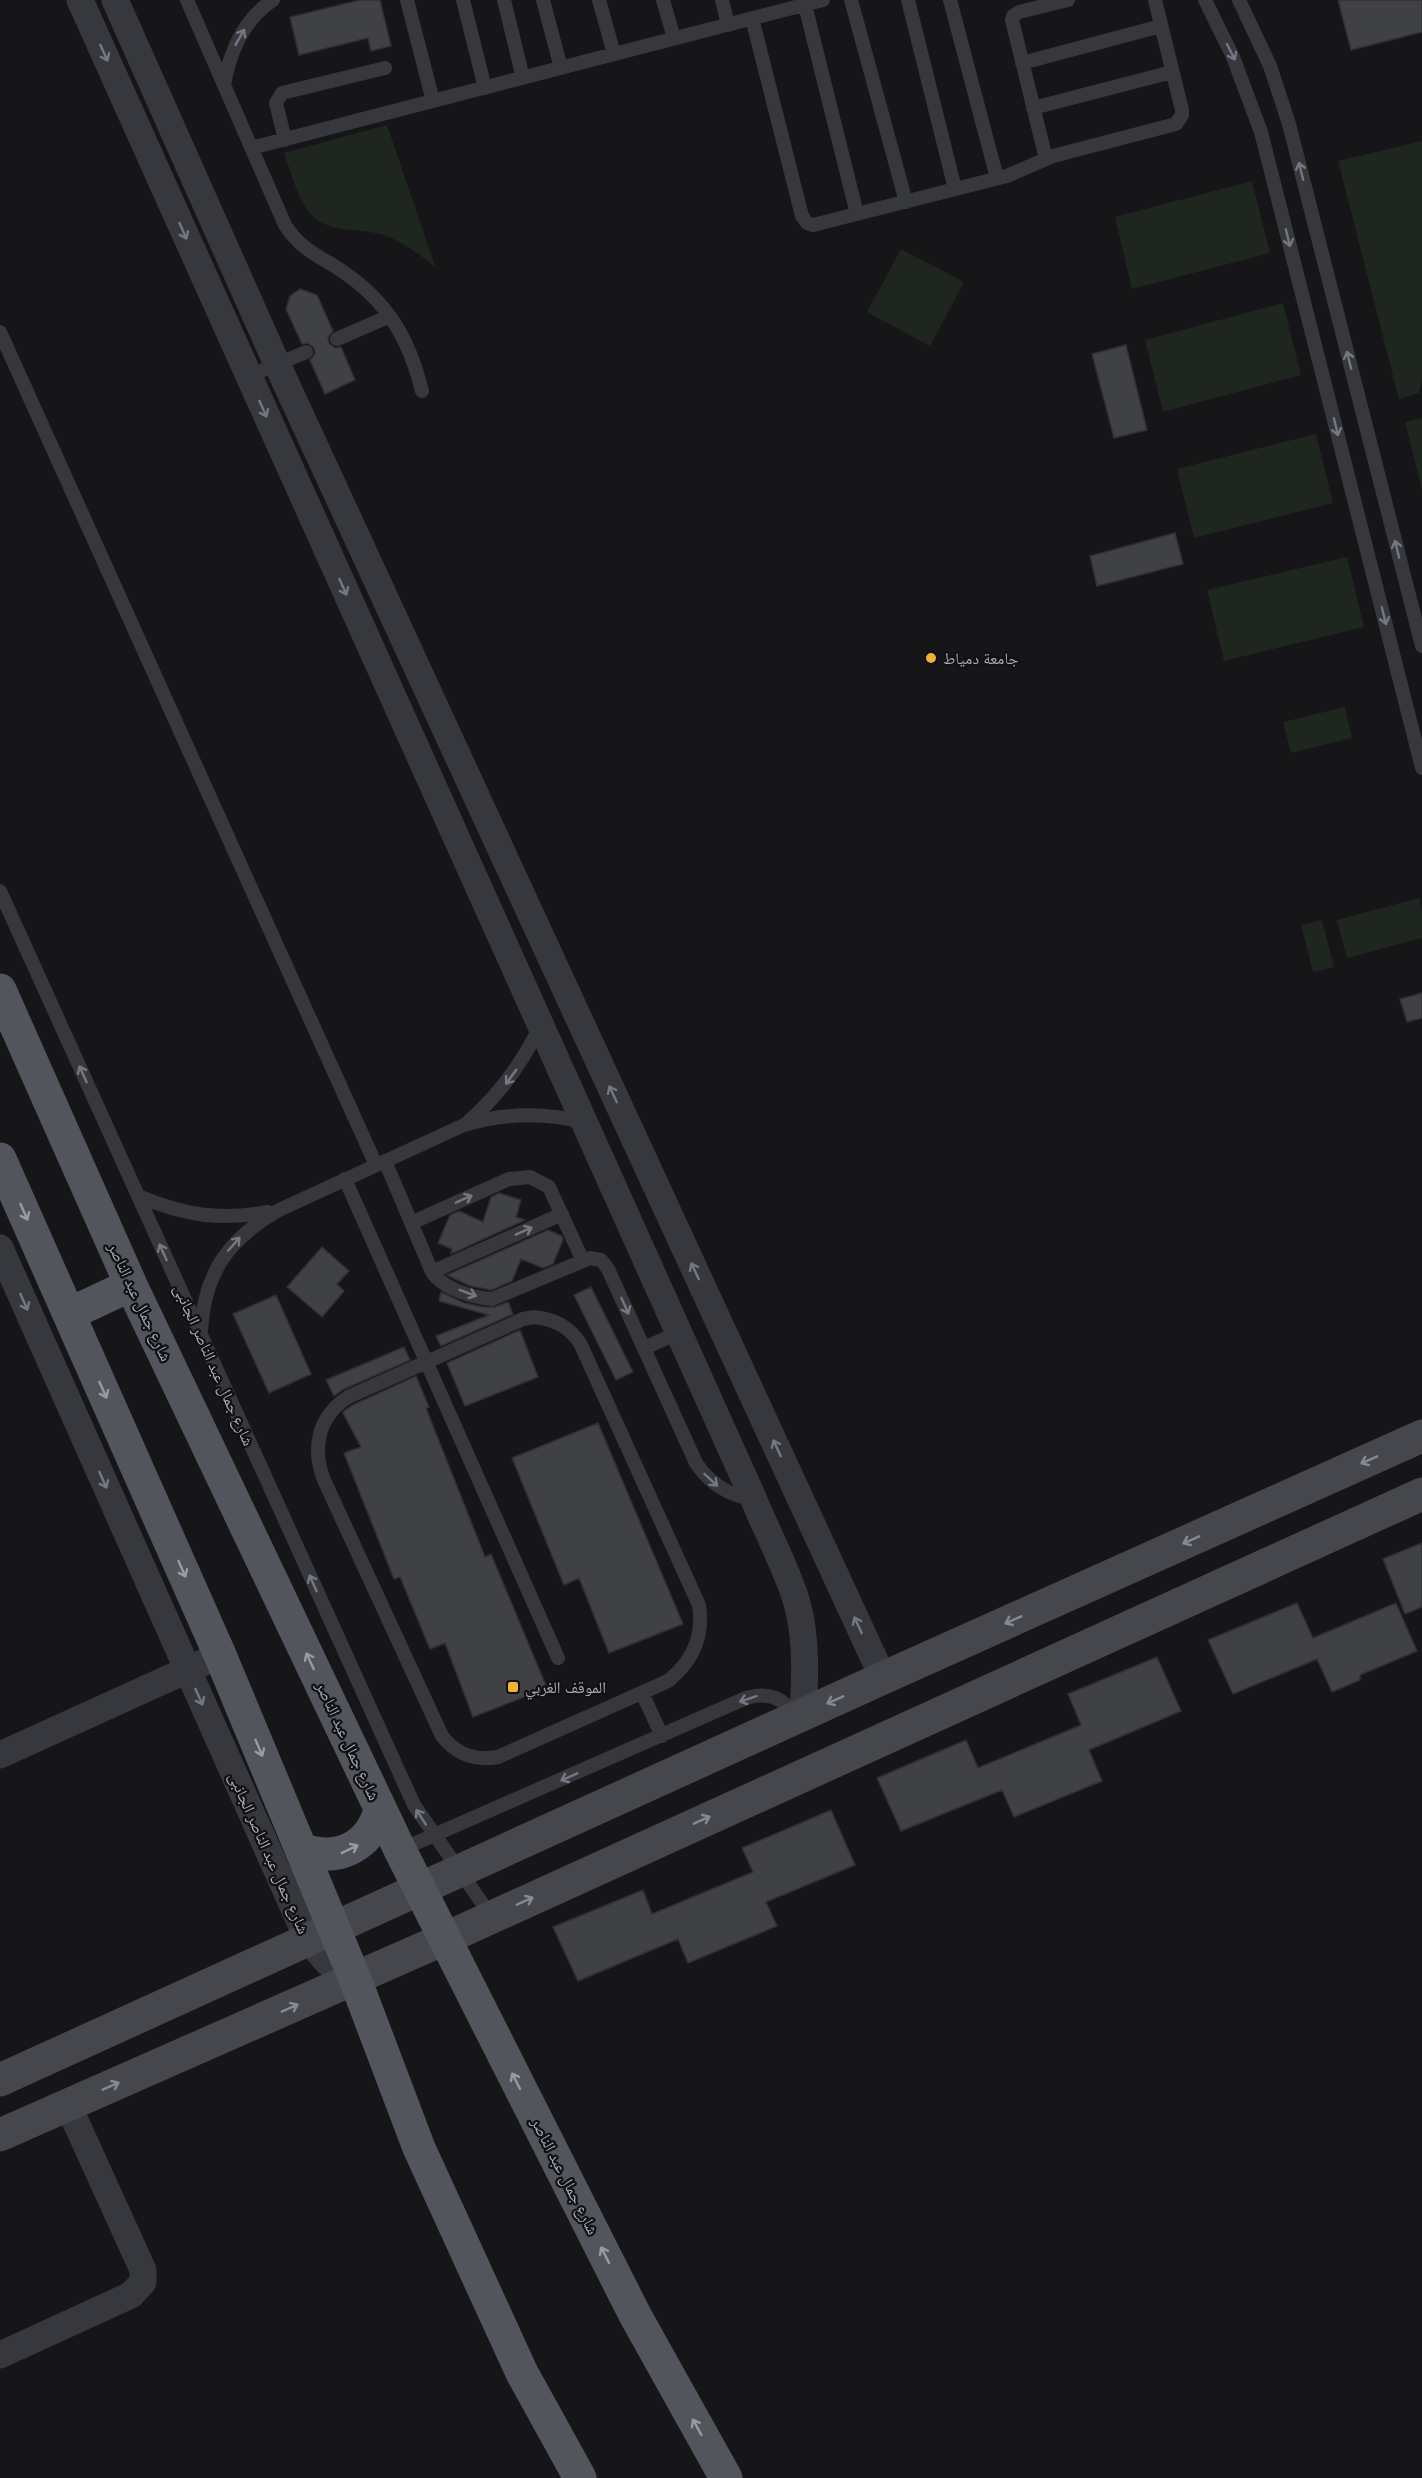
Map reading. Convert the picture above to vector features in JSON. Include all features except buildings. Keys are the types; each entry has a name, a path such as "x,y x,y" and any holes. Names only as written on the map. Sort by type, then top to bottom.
{"main road":[{"name":"شارع جمال عبد الناصر","path":"0,990 131,1285 380,1810 635,2315 726,2478"},
{"path":"3,1174 69,1314 220,1655 301,1849 320,1934 355,1979 429,2170 522,2373 580,2478"},
{"path":"69,1314 131,1285"},
{"path":"0,2080 419,1888 1422,1436"},
{"path":"0,2135 444,1939 1422,1494"},
{"path":"301,1849 323,1855 345,1852 356,1847 372,1831 380,1810"}],"street":[{"path":"80,0 754,1500 797,1602 803,1629 805,1656 800,1716"},
{"path":"116,0 277,364 883,1678"},
{"name":"شارع جمال عبد الناصر الجانبى","path":"0,1248 187,1670 320,1934"},
{"path":"0,1755 220,1655"},
{"path":"0,2355 131,2295 140,2288 143,2282 143,2270 68,2105"}],"lane":[{"path":"187,0 285,225 292,236 311,254 356,280 375,297 405,339 422,392"},
{"path":"224,85 228,62 237,40 249,21 273,0"},
{"path":"407,0 433,101"},
{"path":"463,0 484,88"},
{"path":"504,0 523,78"},
{"path":"543,0 561,68"},
{"path":"599,0 614,54"},
{"path":"663,0 674,39"},
{"path":"722,0 728,25"},
{"path":"251,148 728,25 784,5 823,0"},
{"path":"851,0 906,202"},
{"path":"908,0 955,189"},
{"path":"951,0 997,178"},
{"path":"1046,159 1012,25 1013,16 1018,12 1068,0"},
{"path":"752,18 804,220 813,225 997,178 1046,159 1176,124 1182,116 1182,110 1155,0"},
{"path":"1205,0 1233,57 1261,132 1422,768"},
{"path":"1239,0 1270,66 1289,124 1422,646"},
{"path":"805,4 857,214"},
{"path":"1022,63 1161,26"},
{"path":"285,140 276,103 282,93 386,68"},
{"path":"1033,108 1172,72"},
{"path":"337,339 390,316"},
{"path":"0,332 432,1272 445,1284 492,1299 583,1261 596,1258 605,1264 702,1471 718,1487 730,1494 754,1500"},
{"path":"249,376 306,352"},
{"name":"شارع جمال عبد الناصر الجانبى","path":"0,891 414,1805 491,1916"},
{"path":"464,1125 500,1091 529,1049 540,1026"},
{"path":"201,1336 204,1301 220,1261 243,1234 256,1223 279,1210 464,1125 523,1114 563,1117 583,1122"},
{"path":"411,1223 509,1179 519,1177 541,1181 549,1187 583,1261"},
{"path":"345,1179 558,1658"},
{"path":"138,1196 172,1210 207,1217 244,1216 279,1210"},
{"path":"432,1272 562,1214"},
{"path":"545,1318 565,1326 580,1343 699,1605 701,1617 698,1641 687,1664 668,1681 498,1757 473,1758 454,1749 442,1736 324,1480 317,1455 320,1430 326,1418 340,1402 426,1362 523,1319 545,1318"},
{"path":"644,1348 678,1333"},
{"path":"642,1693 662,1736"},
{"path":"400,1850 756,1695 778,1698 787,1703 800,1716"}],"shaded area":[{"path":"387,125 435,267 411,249 384,235 335,228 317,220 301,200 284,153"},
{"path":"1422,141 1422,379 1419,393 1399,399 1338,161"},
{"path":"1252,181 1270,253 1132,289 1115,217"},
{"path":"901,249 964,282 930,346 867,312"},
{"path":"1283,303 1301,375 1163,412 1145,340"},
{"path":"1422,418 1422,490 1405,422"},
{"path":"1316,434 1333,503 1194,538 1177,469"},
{"path":"1347,557 1364,627 1224,661 1207,590"},
{"path":"1345,707 1352,738 1291,753 1283,722"},
{"path":"1419,898 1422,912 1422,938 1347,958 1337,920"},
{"path":"1322,920 1334,967 1313,972 1301,925"}],"place":[{"name":"جامعة دمياط","path":"931,658"},
{"name":"الموقف الغربي","path":"513,1687"}]}
